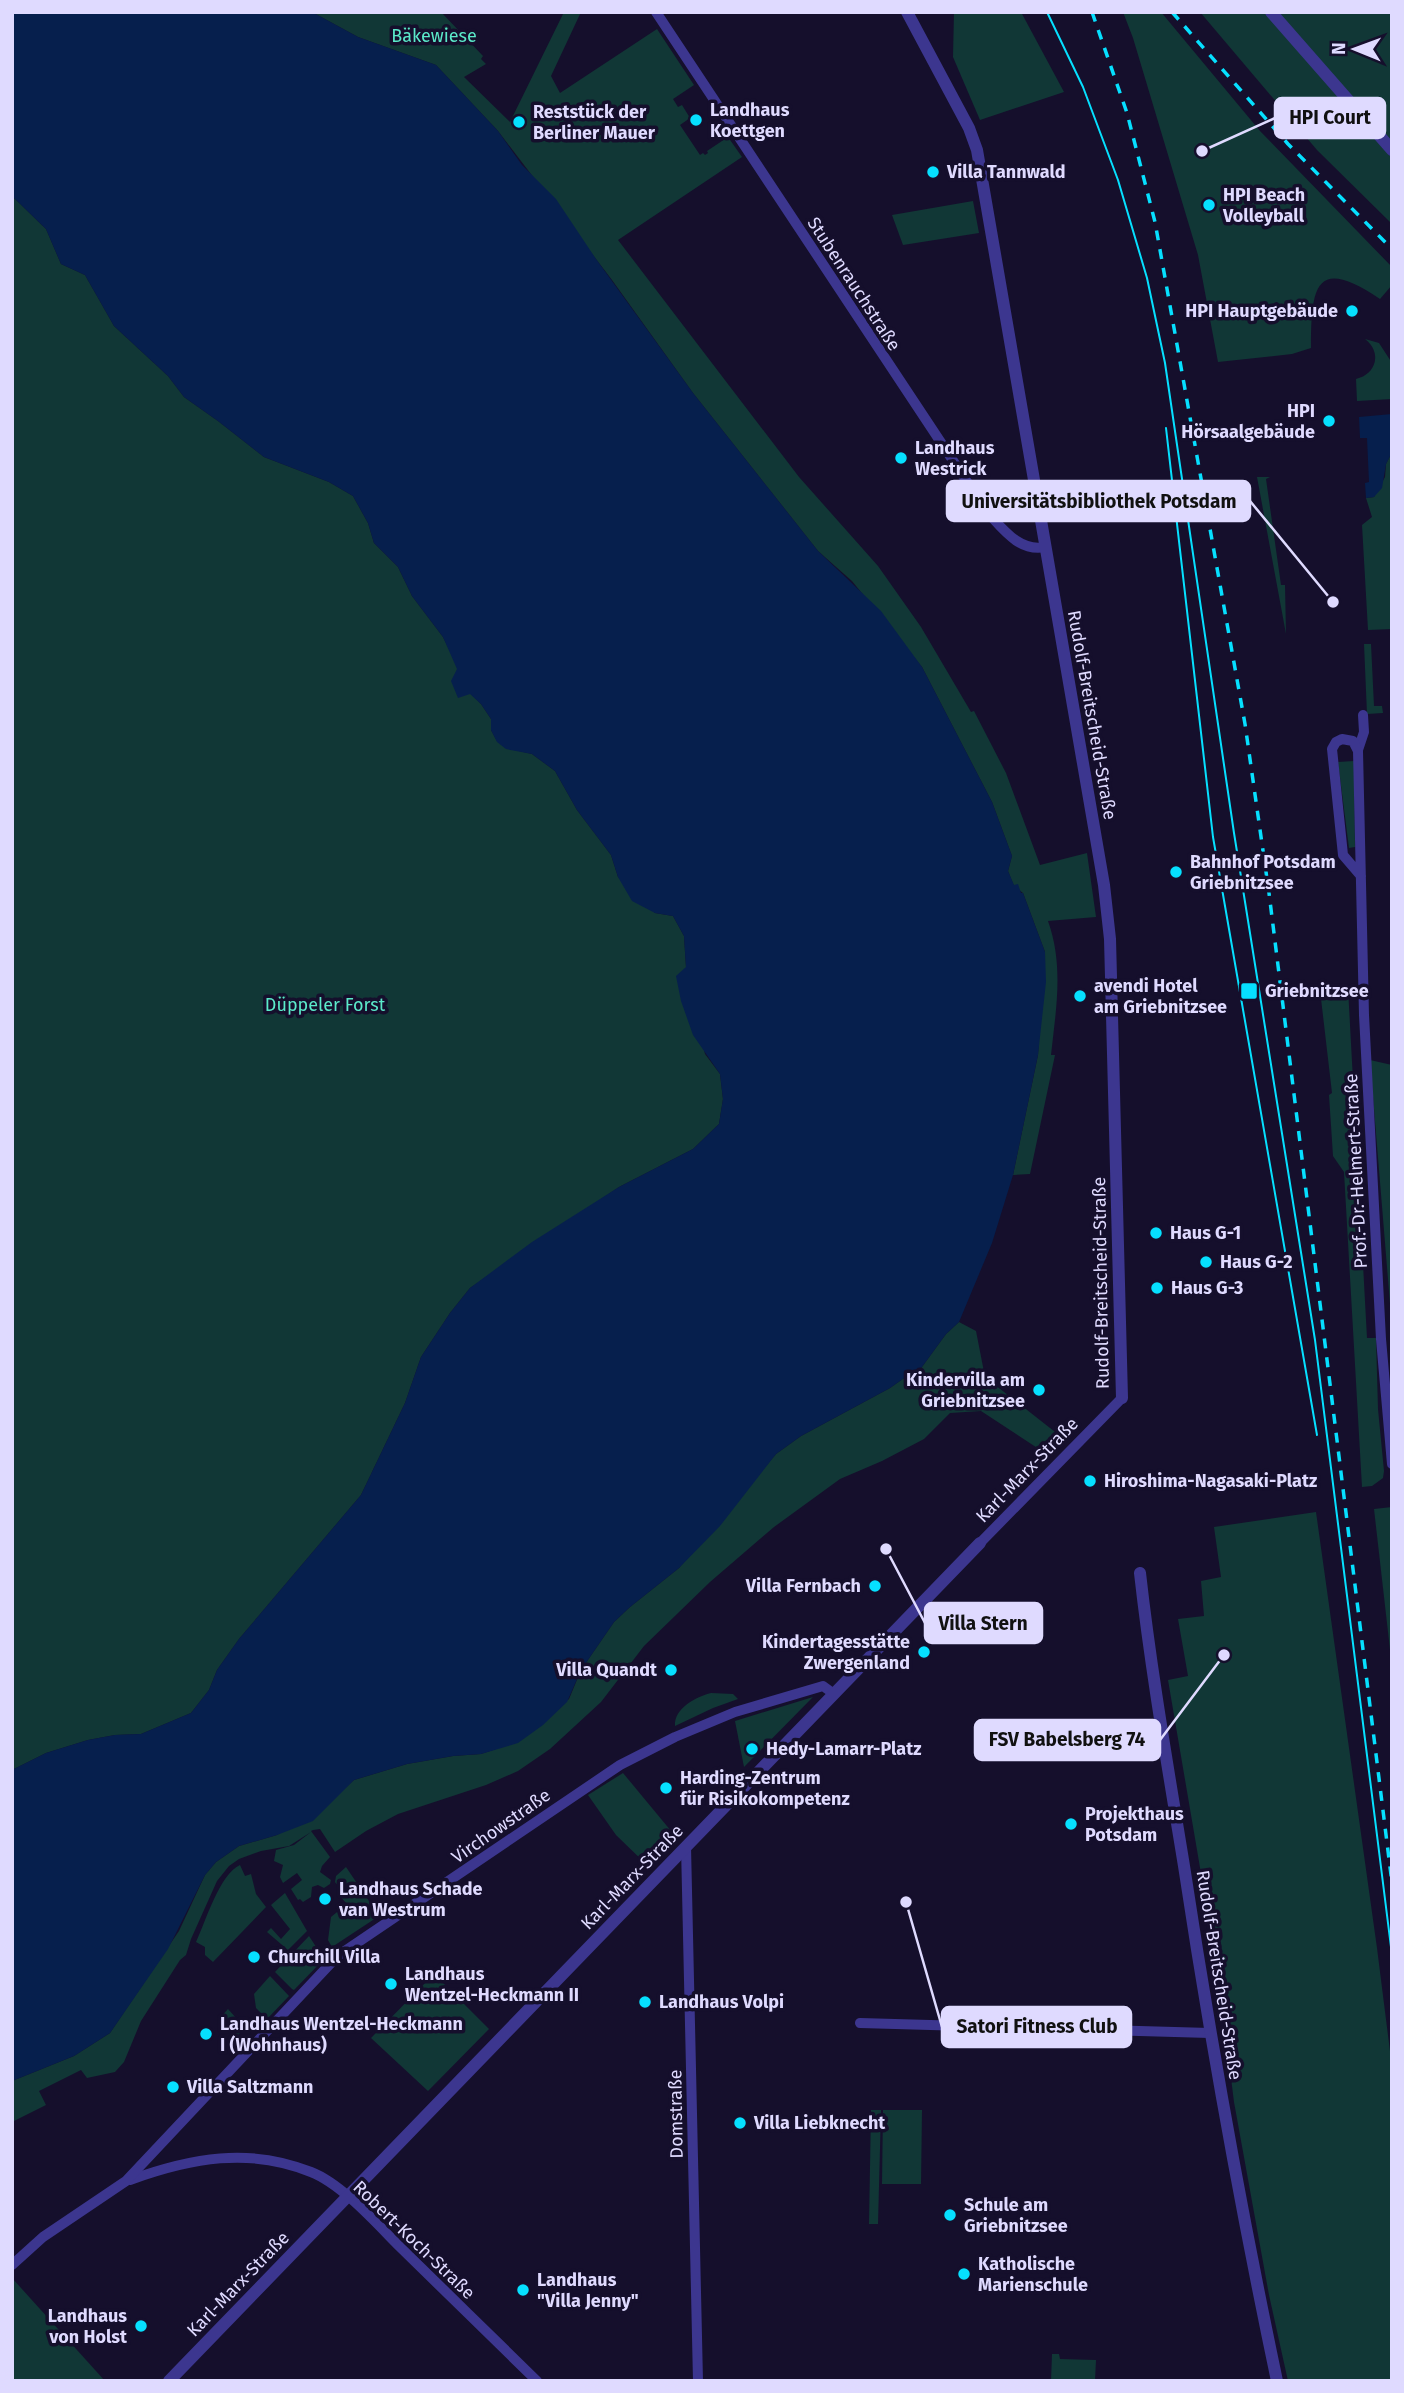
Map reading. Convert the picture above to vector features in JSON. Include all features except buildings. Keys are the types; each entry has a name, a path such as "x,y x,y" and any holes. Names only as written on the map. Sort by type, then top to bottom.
{"street":[{"name":"Stubenrauchstraße","path":"656,12 987,512 1019,543 1035,549 1045,547"},
{"name":"Rudolf-Breitscheid-Straße","path":"907,12 970,128 977,150 1109,918 1122,1398"},
{"path":"1271,12 1392,150"},
{"name":"Prof.-Dr.-Helmert-Straße","path":"1363,715 1364,732 1358,751 1364,1015 1384,1378 1392,1464"},
{"path":"1358,751 1353,741 1346,738 1336,743 1332,753 1343,855 1361,876"},
{"name":"Karl-Marx-Straße","path":"169,2381 1122,1398"},
{"name":"Rudolf-Breitscheid-Straße","path":"1140,1573 1153,1675 1210,2033 1231,2154 1277,2381"},
{"name":"Virchowstraße","path":"12,2265 44,2237 126,2181 345,1951 597,1779 660,1744 748,1707 823,1686 834,1694"},
{"name":"Domstraße","path":"686,1846 698,2381"},
{"path":"860,2023 1210,2033"},
{"name":"Robert-Koch-Straße","path":"126,2181 171,2165 210,2158 242,2158 280,2163 313,2172 348,2196 537,2381"}],"green space":[{"name":"Bäkewiese","path":"312,12 441,12 483,56 481,59 486,64 464,77 510,122 564,12 581,12 551,76 560,93 657,29 694,85 673,99 678,107 682,105 690,118 680,125 700,155 705,155 728,137 742,157 618,240 799,477 878,566 921,627 971,712 974,711 1006,773 1040,865 1087,853 1096,917 1048,921 1057,971 1051,1055 1055,1055 1030,1174 1013,1175 1038,1055 1045,952 1023,893 1014,886 1008,871 1012,856 992,802 922,667 852,581 818,551 693,393 612,280 498,131 436,65 358,37"},
{"path":"954,12 1021,12 1064,92 980,120 953,57"},
{"path":"1123,12 1161,12 1260,131 1392,267 1392,285 1380,299 1359,286 1330,279 1322,284 1316,293 1311,348 1292,354 1218,362 1198,255"},
{"path":"1200,12 1392,12 1392,224 1317,150"},
{"name":"Düppeler Forst","path":"12,196 46,229 61,264 85,275 114,326 168,376 184,397 264,457 329,482 353,496 368,523 374,543 398,567 412,596 443,637 471,694 491,719 491,730 497,741 506,748 532,754 555,771 577,810 611,855 618,877 655,913 673,916 684,936 686,967 705,1054 720,1074 723,1099 719,1124 693,1149 619,1187 470,1288 421,1357 405,1403 361,1495 239,1639 217,1670 209,1690 191,1713 141,1734 88,1740 46,1753 12,1770"},
{"path":"973,201 979,233 903,245 892,215"},
{"path":"1365,339 1379,343 1392,363 1392,399 1357,401 1356,379 1369,372 1375,362 1374,350"},
{"path":"1392,452 1392,629 1368,630 1362,525 1372,517 1366,498 1374,497 1385,477 1386,464"},
{"path":"1257,477 1270,477 1266,479 1281,585 1285,585 1286,634"},
{"path":"1364,644 1371,644 1374,706 1382,706 1383,713 1367,714"},
{"path":"1354,761 1355,847 1349,848 1338,762"},
{"path":"1348,988 1367,1338 1376,1338 1378,1409 1384,1471 1383,1478 1372,1486 1362,1487 1344,1172 1333,1156 1329,1095 1332,1093 1320,990"},
{"path":"1370,1060 1392,1065 1392,1328"},
{"path":"959,1322 976,1331 985,1377 1064,1439 1048,1455 981,1411 950,1413 924,1439 840,1479 774,1527 710,1582 644,1646 601,1702 550,1749 518,1771 486,1785 398,1814 335,1852 320,1829 311,1831 330,1857 320,1872 331,1880 324,1888 318,1885 312,1887 311,1897 303,1902 298,1900 291,1889 302,1880 297,1873 283,1883 280,1877 283,1865 274,1861 276,1850 294,1845 311,1832 289,1846 261,1851 239,1859 229,1866 217,1881 186,1955 180,1960 141,2021 124,2062 115,2072 87,2078 81,2070 39,2091 46,2105 12,2122 12,2081 74,2056 110,2033 179,1931 205,1875 216,1862 239,1846 277,1835 332,1800 354,1780 407,1764 481,1754 496,1749 569,1699 581,1670 614,1622 679,1568 776,1454 801,1436 890,1388 914,1371 919,1371 946,1334"},
{"path":"1392,1507 1392,1667 1374,1509"},
{"path":"1316,1512 1392,2067 1392,2381 1288,2381 1269,2295 1234,2102 1218,1973 1168,1680 1188,1676 1178,1619 1204,1616 1201,1581 1221,1577 1214,1527"},
{"path":"711,1693 733,1694 738,1699 675,1726 682,1709 693,1700"},
{"name":"Hedy-Lamarr-Platz","path":"813,1697 744,1767 735,1721"},
{"path":"623,1773 676,1837 648,1866 616,1835 588,1795"},
{"path":"240,1865 245,1876 251,1874 256,1894 266,1907 213,1962 205,1955 205,1947 196,1942 219,1888 232,1870"},
{"path":"346,1867 379,1916 332,1947 328,1940 331,1917 347,1904 338,1894 342,1891 335,1882 336,1876"},
{"path":"285,1893 307,1931 288,1950 267,1932 271,1928 281,1939 290,1929 271,1905"},
{"path":"309,1936 324,1959 294,1990 275,1972"},
{"path":"434,1974 489,2029 428,2091 371,2038"},
{"path":"270,1976 289,1996 267,2019 256,2008 254,1994"},
{"path":"228,2009 245,2028 236,2037 218,2020"},
{"path":"871,2110 881,2110 878,2224 869,2224"},
{"path":"883,2110 922,2110 921,2184 882,2184"},
{"path":"12,2278 105,2381 12,2381"},
{"path":"1052,2354 1059,2354 1060,2359 1096,2360 1095,2381 1051,2381"}],"water":[{"path":"12,12 312,12 358,37 436,65 498,131 522,165 556,199 693,393 818,551 881,611 922,667 992,802 1012,856 1008,871 1014,885 1018,884 1023,893 1045,952 1046,982 1038,1055 1013,1175 992,1243 959,1322 946,1334 919,1371 914,1371 890,1388 801,1436 776,1454 720,1526 679,1568 614,1622 581,1670 567,1702 543,1725 518,1743 481,1754 407,1764 354,1780 313,1821 239,1846 216,1862 205,1875 168,1949 110,2033 74,2056 12,2081 12,1770 46,1753 88,1740 141,1734 191,1713 209,1690 217,1670 239,1639 361,1495 405,1403 421,1357 470,1288 532,1242 619,1187 693,1149 719,1124 723,1099 720,1074 693,1035 681,1001 676,976 686,967 684,936 673,916 655,913 632,901 618,877 611,855 577,810 555,771 532,754 506,749 497,742 491,730 491,719 481,704 470,694 458,698 451,681 457,669 443,637 412,596 398,567 374,543 368,523 353,496 329,482 264,457 184,397 168,376 114,326 85,275 61,264 46,229 12,196"},
{"path":"1392,414 1392,452 1386,464 1382,488 1374,497 1366,498 1365,483 1369,482 1367,438 1360,438 1359,417"}],"tram line":[{"path":"1047,12 1083,87 1118,180 1147,278 1165,363 1234,833 1315,1340 1392,1955"},
{"path":"1166,428 1213,837 1317,1435"}],"railway":[{"path":"1092,12 1127,113 1155,222 1245,724 1269,893 1392,1883"},
{"path":"1172,12 1288,144 1392,249"}],"place":[{"name":"Landhaus Koettgen","path":"696,120"},
{"name":"Reststück der Berliner Mauer","path":"519,122"},
{"name":"HPI Court","path":"1202,151"},
{"name":"Villa Tannwald","path":"933,172"},
{"name":"HPI Beach Volleyball","path":"1209,205"},
{"name":"HPI Hauptgebäude","path":"1352,311"},
{"name":"HPI Hörsaalgebäude","path":"1329,421"},
{"name":"Landhaus Westrick","path":"901,458"},
{"name":"Universitätsbibliothek Potsdam","path":"1333,602"},
{"name":"Bahnhof Potsdam Griebnitzsee","path":"1176,872"},
{"name":"Griebnitzsee","path":"1249,991"},
{"name":"avendi Hotel am Griebnitzsee","path":"1080,996"},
{"name":"Haus G-1","path":"1156,1233"},
{"name":"Haus G-2","path":"1206,1262"},
{"name":"Haus G-3","path":"1157,1288"},
{"name":"Kindervilla am Griebnitzsee","path":"1039,1390"},
{"name":"Hiroshima-Nagasaki-Platz","path":"1090,1481"},
{"name":"Villa Stern","path":"886,1549"},
{"name":"Villa Fernbach","path":"875,1586"},
{"name":"Kindertagesstätte Zwergenland","path":"924,1652"},
{"name":"FSV Babelsberg 74","path":"1224,1655"},
{"name":"Villa Quandt","path":"671,1670"},
{"name":"Hedy-Lamarr-Platz","path":"752,1749"},
{"name":"Harding-Zentrum für Risikokompetenz","path":"666,1788"},
{"name":"Projekthaus Potsdam","path":"1071,1824"},
{"name":"Landhaus Schade van Westrum","path":"325,1899"},
{"name":"Satori Fitness Club","path":"906,1902"},
{"name":"Churchill Villa","path":"254,1957"},
{"name":"Landhaus Wentzel-Heckmann II","path":"391,1984"},
{"name":"Landhaus Volpi","path":"645,2002"},
{"name":"Landhaus Wentzel-Heckmann I (Wohnhaus)","path":"206,2034"},
{"name":"Villa Saltzmann","path":"173,2087"},
{"name":"Villa Liebknecht","path":"740,2123"},
{"name":"Schule am Griebnitzsee","path":"950,2215"},
{"name":"Katholische Marienschule","path":"964,2274"},
{"name":"Landhaus \"Villa Jenny\"","path":"523,2290"},
{"name":"Landhaus von Holst","path":"141,2326"}]}
